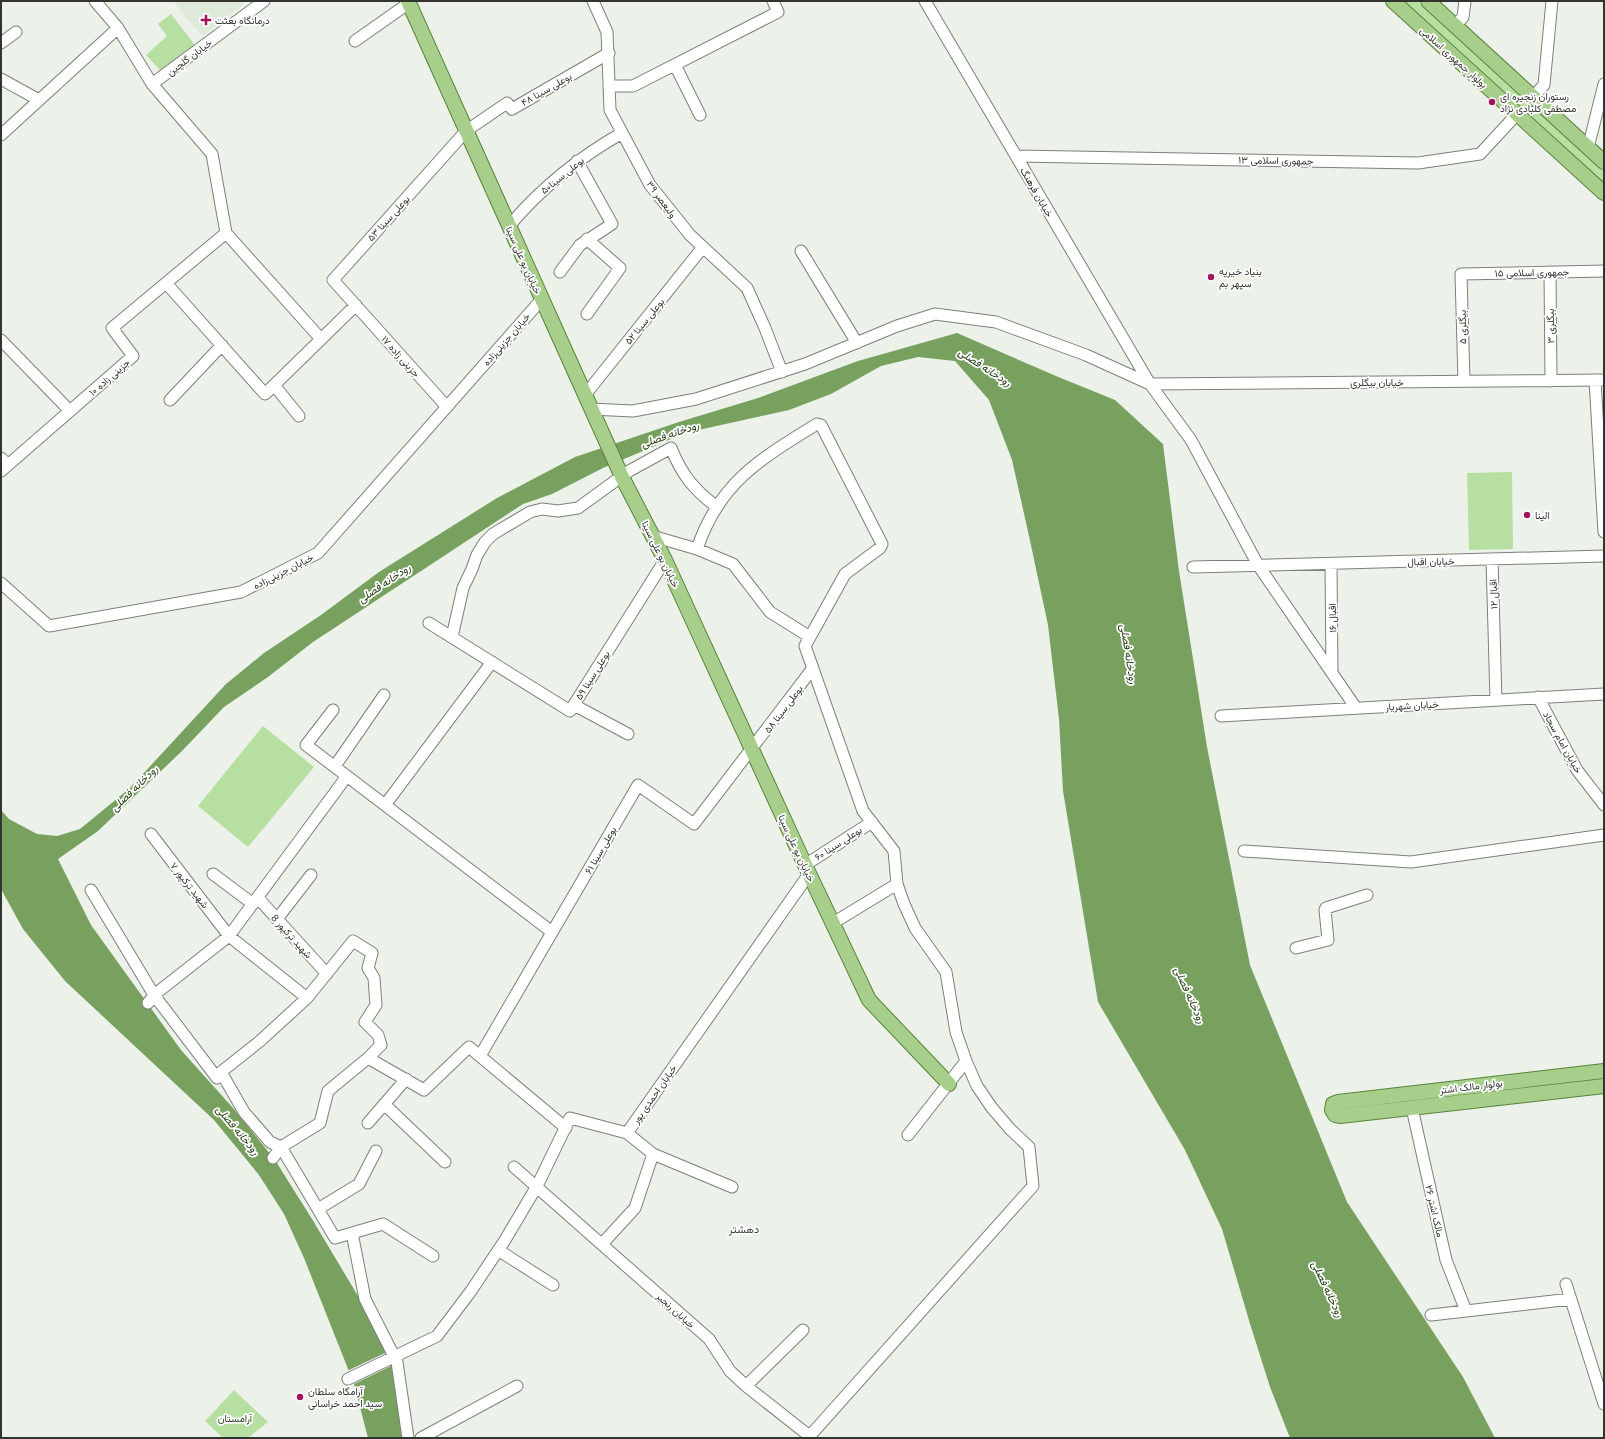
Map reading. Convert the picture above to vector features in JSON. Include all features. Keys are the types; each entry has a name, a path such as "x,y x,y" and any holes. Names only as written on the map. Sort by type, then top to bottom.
{"main road":[{"name":"بولوار جمهوری اسلامی","path":"1393,1 1604,193"},
{"path":"1428,1 1604,162"},
{"name":"خیابان بو علی سینا","path":"408,2 622,477 664,560 807,870 869,1000 949,1084"},
{"name":"بولوار مالک اشتر","path":"1604,1071 1338,1102 1334,1104 1332,1110 1335,1115 1340,1116 1604,1086"}],"street":[{"path":"95,1 118,28 152,84 212,154 226,233 321,339"},
{"name":"ولیعصر ۳۹","path":"593,1 606,32 609,52 610,110 650,185 690,236 748,288 782,372"},
{"path":"609,86 633,86 778,12 773,1"},
{"name":"خیابان فرهنگ","path":"925,1 1150,384 1191,440 1258,566 1356,708"},
{"path":"1455,26 1463,17 1465,1"},
{"path":"1533,97 1544,84 1552,1"},
{"name":"خیابان گلچین","path":"152,84 261,2"},
{"path":"355,40 408,2"},
{"path":"1,135 118,28"},
{"path":"1,43 16,32"},
{"name":"بوعلی سینا ۴۸","path":"466,131 506,103 512,109 609,52"},
{"path":"675,65 700,115"},
{"path":"1,79 39,100"},
{"path":"1588,148 1604,84"},
{"name":"جمهوری اسلامی ۱۳","path":"1016,156 1418,163 1480,154 1517,114"},
{"name":"بوعلی سینا ۵۳","path":"356,305 333,280 466,131"},
{"name":"بوعلی سینا۵۰","path":"509,226 545,187 577,161 622,133"},
{"path":"560,272 580,245 612,224 577,161"},
{"name":"جزینی زاده ۱۰","path":"3,465 70,411 133,356 112,328 226,233"},
{"path":"586,314 620,268 588,240"},
{"name":"بوعلی سینا ۵۲","path":"585,395 703,248"},
{"path":"801,251 857,343"},
{"name":"جمهوری اسلامی ۱۵","path":"1461,274 1604,271"},
{"name":"بیگلری ۳","path":"1550,272 1551,381"},
{"name":"بیگلری ۵","path":"1461,274 1464,381"},
{"path":"166,283 265,394 356,305"},
{"name":"خیابان جزینی‌زاده","path":"1,583 49,626 241,592 318,553 542,299"},
{"name":"جزینی زاده ۱۷","path":"356,305 447,407"},
{"path":"591,409 633,411 696,399 805,364 897,326 936,314 996,322 1086,355 1150,384"},
{"path":"1,340 70,411"},
{"path":"170,400 222,345"},
{"path":"1600,380 1600,468 1604,532"},
{"name":"خیابان بیگلری","path":"1150,384 1600,380"},
{"path":"274,385 299,416"},
{"path":"697,549 701,537 717,507 732,486 762,458 816,424 821,425 882,544 880,548 845,574 805,646 863,811 894,851 897,884 904,904 915,928 946,972 956,1032 966,1062 978,1086 992,1108 1010,1129 1029,1147 1033,1186 810,1438"},
{"path":"452,637 463,588 477,555 485,542 493,534 530,512 542,509 558,511 578,508 629,471 670,448 678,466 688,482 702,496 717,507"},
{"path":"652,536 697,549 733,564 770,612 810,637"},
{"name":"خیابان اقبال","path":"1192,567 1604,556"},
{"name":"اقبال ۱۲","path":"1492,559 1496,700"},
{"name":"بوعلی سینا ۵۹","path":"429,623 570,711 664,560"},
{"name":"اقبال ۱۶","path":"1331,564 1332,673"},
{"path":"385,804 492,662"},
{"name":"بوعلی سینا ۵۸","path":"752,749 813,668"},
{"name":"خیابان شهریار","path":"1221,716 1604,694"},
{"path":"335,766 384,695"},
{"name":"خیابان امام سجاد","path":"1538,697 1577,770 1604,805"},
{"path":"574,705 628,734"},
{"path":"333,710 306,745 552,932"},
{"name":"بوعلی سینا ۶۱","path":"480,1056 638,785 694,824 752,749"},
{"path":"151,999 229,936 347,776"},
{"name":"بوعلی سینا ۶۰","path":"807,870 872,822"},
{"name":"شهید ترکپور ۷","path":"151,834 229,936 308,998"},
{"path":"1244,851 1411,862 1604,835"},
{"name":"خیابان احمدی پور","path":"566,1128 570,1118 627,1133 807,870"},
{"name":"شهید ترکپور 8","path":"213,874 255,901 277,919 327,974"},
{"path":"277,919 311,876"},
{"path":"833,924 897,884"},
{"path":"91,890 151,999 270,1142 281,1147 334,1238 383,1224 433,1256"},
{"path":"1296,948 1328,940 1326,908 1367,895"},
{"path":"217,1078 308,998 353,941 372,953 368,968 374,978 376,1006 365,1022 378,1035 380,1045 368,1058 328,1091 320,1123 281,1147 273,1158"},
{"path":"349,1378 437,1336 471,1291 498,1250 537,1186 566,1128 469,1047 424,1090 368,1058"},
{"path":"908,1135 966,1062"},
{"path":"368,1123 406,1079"},
{"path":"384,1104 445,1162"},
{"name":"مالک اشتر ۲۶","path":"1412,1108 1446,1260 1466,1311"},
{"path":"627,1133 653,1154 732,1187"},
{"path":"318,1209 359,1184 376,1151"},
{"path":"602,1244 635,1208 653,1154"},
{"name":"خیابان رنجبر","path":"514,1166 709,1339 730,1371 746,1386 810,1438"},
{"path":"352,1233 365,1298 393,1357 398,1362 408,1438"},
{"path":"498,1250 553,1285"},
{"path":"1566,1284 1604,1404"},
{"path":"1430,1315 1571,1299"},
{"path":"746,1386 803,1330"},
{"path":"421,1438 517,1386"}],"shaded area":[{"name":"درمانگاه بعثت","path":"173,1 243,1 242,6 203,35 200,34"}],"green space":[{"path":"1404,1 1417,1 1604,172 1604,183"},
{"path":"171,14 195,45 160,70 146,55 167,36 158,24"},
{"path":"1512,472 1513,549 1469,550 1467,473"},
{"path":"263,726 314,767 248,847 198,806"},
{"name":"آرامستان","path":"234,1390 268,1422 248,1438 223,1438 205,1421"}],"water":[{"name":"رودخانه فصلی","path":"957,333 1115,400 1163,444 1179,571 1207,747 1250,965 1347,1202 1463,1377 1495,1438 1290,1438 1270,1387 1222,1229 1185,1150 1098,1002 1063,791 1059,719 1048,625 1012,460 989,400 955,361 918,357 881,366 831,394 789,410 685,433 603,468 552,494 523,504 313,642 268,677 224,707 182,751 98,831 58,859 91,925 181,1050 233,1108 275,1160 361,1301 393,1365 403,1438 368,1438 354,1384 304,1258 284,1214 259,1175 214,1120 65,981 23,929 1,889 1,810 9,819 37,834 57,836 80,829 130,788 226,684 264,653 321,615 379,572 497,498 575,457 679,422 758,398 858,361"}],"pier":[{"path":"387,1352 393,1365 354,1384 347,1371"}],"place":[{"name":"درمانگاه بعثت","path":"206,20"},
{"name":"رستوران زنجیره ای مصطفی کلبادی نژاد","path":"1492,102"},
{"name":"بنیاد خیریه سپهر بم","path":"1211,277"},
{"name":"الینا","path":"1527,515"},
{"name":"آرامگاه سلطان سید احمد خراسانی","path":"300,1397"}],"district":[{"name":"دهشتر","path":"744,1229"}]}
